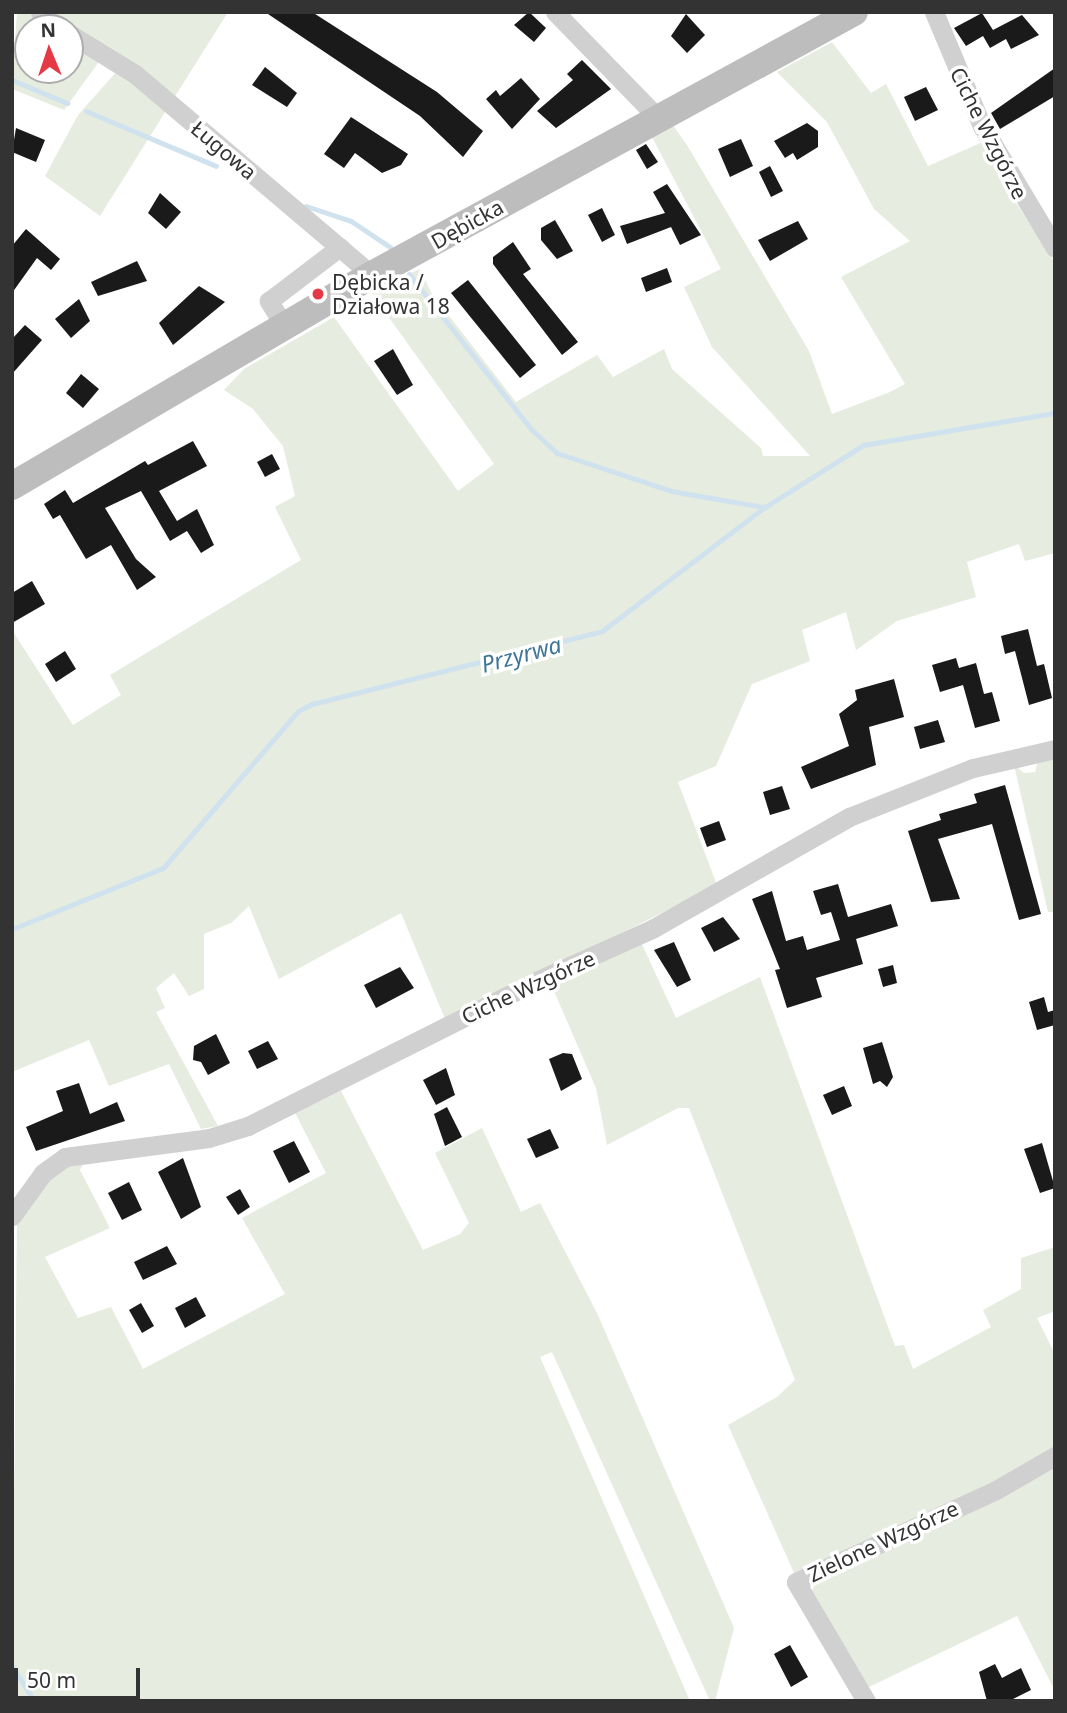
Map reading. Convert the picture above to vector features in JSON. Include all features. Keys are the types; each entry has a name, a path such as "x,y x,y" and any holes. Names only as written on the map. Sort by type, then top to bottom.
{"street":[{"path":"555,12 659,119"},
{"name":"Dębicka","path":"12,486 372,275 854,12"},
{"name":"Ciche Wzgórze","path":"934,12 982,126 1055,248"},
{"name":"Ługowa","path":"84,43 135,74 372,275"},
{"path":"285,327 269,301 340,247"},
{"name":"Ciche Wzgórze","path":"12,1216 43,1174 65,1157 209,1139 248,1126 534,982 652,929 849,817 973,768 1055,750"},
{"name":"Zielone Wzgórze","path":"866,1701 796,1582 996,1490 1055,1456"}],"shaded area":[{"path":"51,12 228,12 174,98 84,35 84,14"},
{"path":"832,42 871,93 886,84 928,166 985,141 1009,192 1055,263 1055,553 1025,561 1019,544 967,562 976,597 897,621 856,650 846,612 802,630 810,661 752,684 716,766 678,782 717,885 614,937 445,1019 401,913 279,979 249,906 231,923 204,934 204,989 189,996 174,973 156,988 165,1008 156,1012 218,1126 201,1129 169,1064 109,1086 89,1040 12,1072 12,630 73,725 121,695 110,675 301,560 275,507 295,496 283,446 253,409 224,390 244,369 334,317 458,491 494,464 370,291 420,269 432,294 516,402 597,355 613,377 664,349 672,369 761,448 763,456 810,456 712,347 684,287 721,269 652,137 672,124 687,145 809,351 832,414 890,392 905,384 841,277 910,241 874,209 827,122 777,72"},
{"path":"84,50 101,59 84,82"},
{"path":"14,58 14,84 83,84 64,110 12,89"},
{"path":"118,70 167,109 100,216 45,176 78,115"},
{"path":"1055,758 1055,912 1048,912 1014,765 1024,773 1035,772 1038,761"},
{"path":"641,942 676,1018 760,977 895,1346 904,1345 913,1369 991,1327 983,1310 1021,1289 1021,1258 1055,1247 1055,1311 1037,1318 1055,1354 1055,1447 974,1493 795,1575 728,1425 777,1397 795,1380 689,1108 678,1108 607,1145 596,1088 550,982"},
{"path":"341,1091 423,1250 460,1234 469,1223 435,1153 482,1128 521,1212 540,1203 597,1313 734,1628 715,1701 710,1701 552,1352 540,1357 690,1701 12,1701 17,1219 64,1161 84,1162 80,1170 110,1228 45,1257 78,1318 111,1307 143,1369 285,1294 242,1218 326,1173 295,1113"},
{"path":"1055,1464 1055,1691 1017,1616 869,1687 811,1593 817,1580"}],"building":[{"path":"265,12 312,12 437,92 483,131 463,157 420,116"},
{"path":"529,12 546,28 534,42 514,25"},
{"path":"982,13 993,30 1022,15 1039,35 1011,49 1006,39 990,48 983,36 966,46 954,28"},
{"path":"686,14 705,35 687,53 671,36"},
{"path":"582,60 611,89 556,128 537,111 573,80 567,74"},
{"path":"265,67 297,93 287,107 252,85"},
{"path":"1055,68 1055,96 1000,129 991,113"},
{"path":"521,78 540,99 512,129 486,99 496,90 500,96"},
{"path":"926,87 938,110 915,121 904,97"},
{"path":"351,117 408,154 401,165 382,173 355,153 344,168 324,154"},
{"path":"807,123 818,131 818,147 797,160 793,153 785,158 774,141"},
{"path":"16,128 45,140 36,162 12,152"},
{"path":"741,139 753,166 730,177 718,149"},
{"path":"646,144 658,162 647,169 636,150"},
{"path":"770,166 783,191 771,197 759,172"},
{"path":"667,184 701,235 680,245 671,227 627,244 620,226 665,213 653,192"},
{"path":"160,193 181,212 166,229 148,213"},
{"path":"602,208 615,235 602,242 588,215"},
{"path":"555,220 573,251 557,259 541,240 541,228"},
{"path":"798,221 808,239 770,261 758,240"},
{"path":"26,229 60,259 51,270 37,258 12,293 12,246"},
{"path":"513,242 531,269 523,274 578,342 562,355 493,264 493,257"},
{"path":"137,261 147,281 98,296 91,282"},
{"path":"667,268 672,282 646,292 641,278"},
{"path":"468,280 536,365 520,378 451,293"},
{"path":"199,286 225,302 173,345 159,323"},
{"path":"79,299 90,321 71,338 55,319"},
{"path":"25,325 42,340 12,374 12,339"},
{"path":"393,349 413,385 397,395 374,361"},
{"path":"81,374 99,389 83,408 66,393"},
{"path":"193,441 207,466 159,491 177,521 197,509 214,545 201,553 187,531 170,541 141,491 105,508 136,559 156,577 137,590 111,545 86,559 60,515 53,519 44,504 65,490 73,503 145,461 148,465"},
{"path":"272,454 280,469 265,477 257,462"},
{"path":"32,581 45,604 12,623 12,593"},
{"path":"1028,629 1037,666 1044,664 1052,698 1029,705 1015,651 1005,654 1001,636"},
{"path":"65,651 76,669 56,682 45,664"},
{"path":"956,658 959,668 976,663 984,694 992,692 1000,721 975,728 963,685 940,692 932,665"},
{"path":"894,679 904,717 869,727 876,765 811,789 801,767 849,746 839,714 857,700 855,690"},
{"path":"938,720 945,742 920,749 914,727"},
{"path":"1005,785 1041,914 1019,920 992,824 938,839 960,899 931,902 908,831 941,820 939,814 977,803 974,794"},
{"path":"782,786 790,809 770,815 763,792"},
{"path":"719,821 726,840 707,847 700,828"},
{"path":"838,884 848,917 891,904 898,926 856,939 863,964 816,978 822,997 787,1008 775,970 780,969 752,899 772,891 786,941 803,936 807,950 840,940 831,912 821,915 813,891"},
{"path":"723,917 740,939 714,952 701,928"},
{"path":"674,942 691,980 677,987 654,950"},
{"path":"893,965 897,983 883,987 878,969"},
{"path":"400,967 414,988 376,1008 364,985"},
{"path":"1044,997 1048,1012 1055,1010 1055,1025 1037,1030 1029,1002"},
{"path":"216,1034 230,1063 208,1075 201,1062 193,1060 194,1046"},
{"path":"268,1041 278,1059 257,1069 248,1051"},
{"path":"882,1042 893,1077 887,1087 880,1081 873,1084 863,1048"},
{"path":"563,1053 572,1054 582,1079 561,1091 549,1059"},
{"path":"446,1068 455,1095 436,1105 423,1080"},
{"path":"79,1083 90,1114 117,1102 125,1121 36,1151 26,1127 63,1111 56,1091"},
{"path":"844,1086 852,1106 832,1115 823,1095"},
{"path":"447,1107 462,1137 445,1146 434,1114"},
{"path":"550,1129 559,1148 536,1158 527,1139"},
{"path":"294,1141 310,1172 289,1183 273,1151"},
{"path":"1042,1143 1055,1188 1040,1193 1024,1149"},
{"path":"183,1158 201,1207 181,1219 158,1172"},
{"path":"129,1182 142,1210 122,1220 108,1193"},
{"path":"240,1189 250,1207 238,1215 226,1197"},
{"path":"167,1246 177,1264 143,1280 134,1262"},
{"path":"196,1297 206,1316 185,1328 175,1308"},
{"path":"141,1303 154,1326 142,1333 129,1310"},
{"path":"790,1645 808,1677 791,1687 774,1654"},
{"path":"995,1664 1002,1678 1021,1668 1031,1690 1009,1701 987,1701 979,1672"}],"waterway":[{"path":"12,80 67,103"},
{"path":"86,111 216,166"},
{"path":"306,206 351,221 390,247"},
{"path":"409,274 530,428 557,453 671,491 764,507"},
{"name":"Przyrwa","path":"12,929 163,868 298,711 312,704 602,631 765,507 863,445 1055,413"},
{"path":"12,1666 34,1701"}],"place":[{"name":"Dębicka / Działowa 18","path":"318,294"}]}
